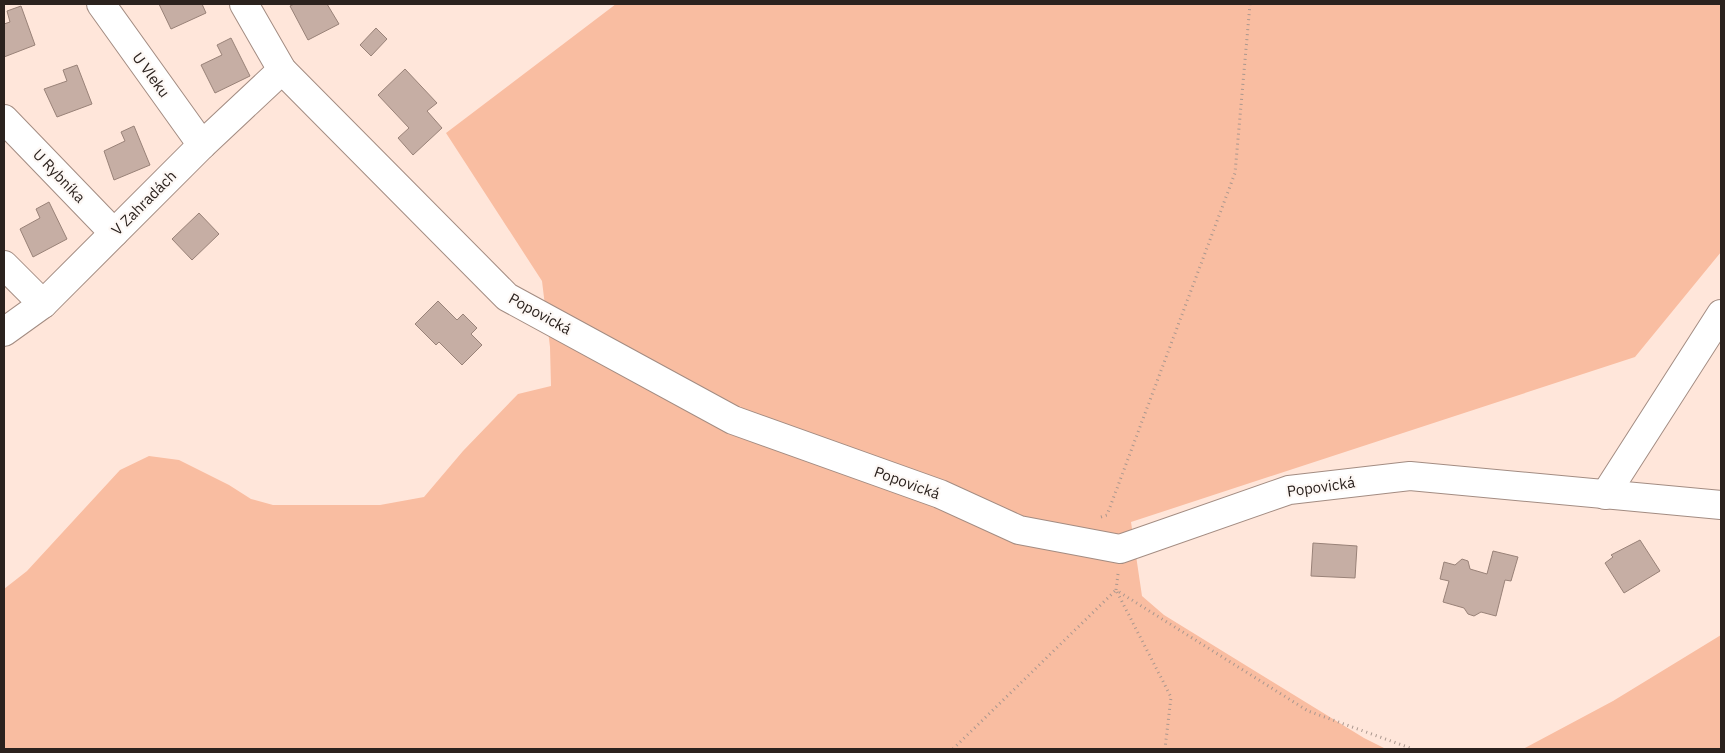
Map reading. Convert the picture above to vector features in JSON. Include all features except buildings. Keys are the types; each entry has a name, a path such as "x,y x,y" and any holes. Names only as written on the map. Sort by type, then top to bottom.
{"street":[{"name":"U Vleku","path":"101,4 202,145"},
{"name":"Popovická","path":"244,4 282,70 507,297 733,420 940,494 1019,530 1120,548 1288,490 1410,476 1721,506"},
{"name":"V Zahradách","path":"4,332 44,304 202,145 282,70"},
{"name":"U Rybníka","path":"4,119 114,233"},
{"path":"4,266 44,304"},
{"path":"1605,495 1721,314"}],"path":[{"path":"1107,515 1235,173 1250,4"},
{"path":"1120,548 1116,590 1171,697 1165,749"},
{"path":"953,749 1116,590"},
{"path":"1116,590 1308,711 1413,749"}],"shaded area":[{"path":"616,4 1721,4 1721,252 1635,357 1131,522 1142,596 1164,615 1364,738 1386,749 4,749 4,589 27,571 120,470 149,456 179,460 229,485 251,499 273,505 380,505 424,497 463,451 518,394 551,386 550,347 542,281 446,133"},
{"path":"1721,635 1721,749 1523,749 1613,701"}]}
